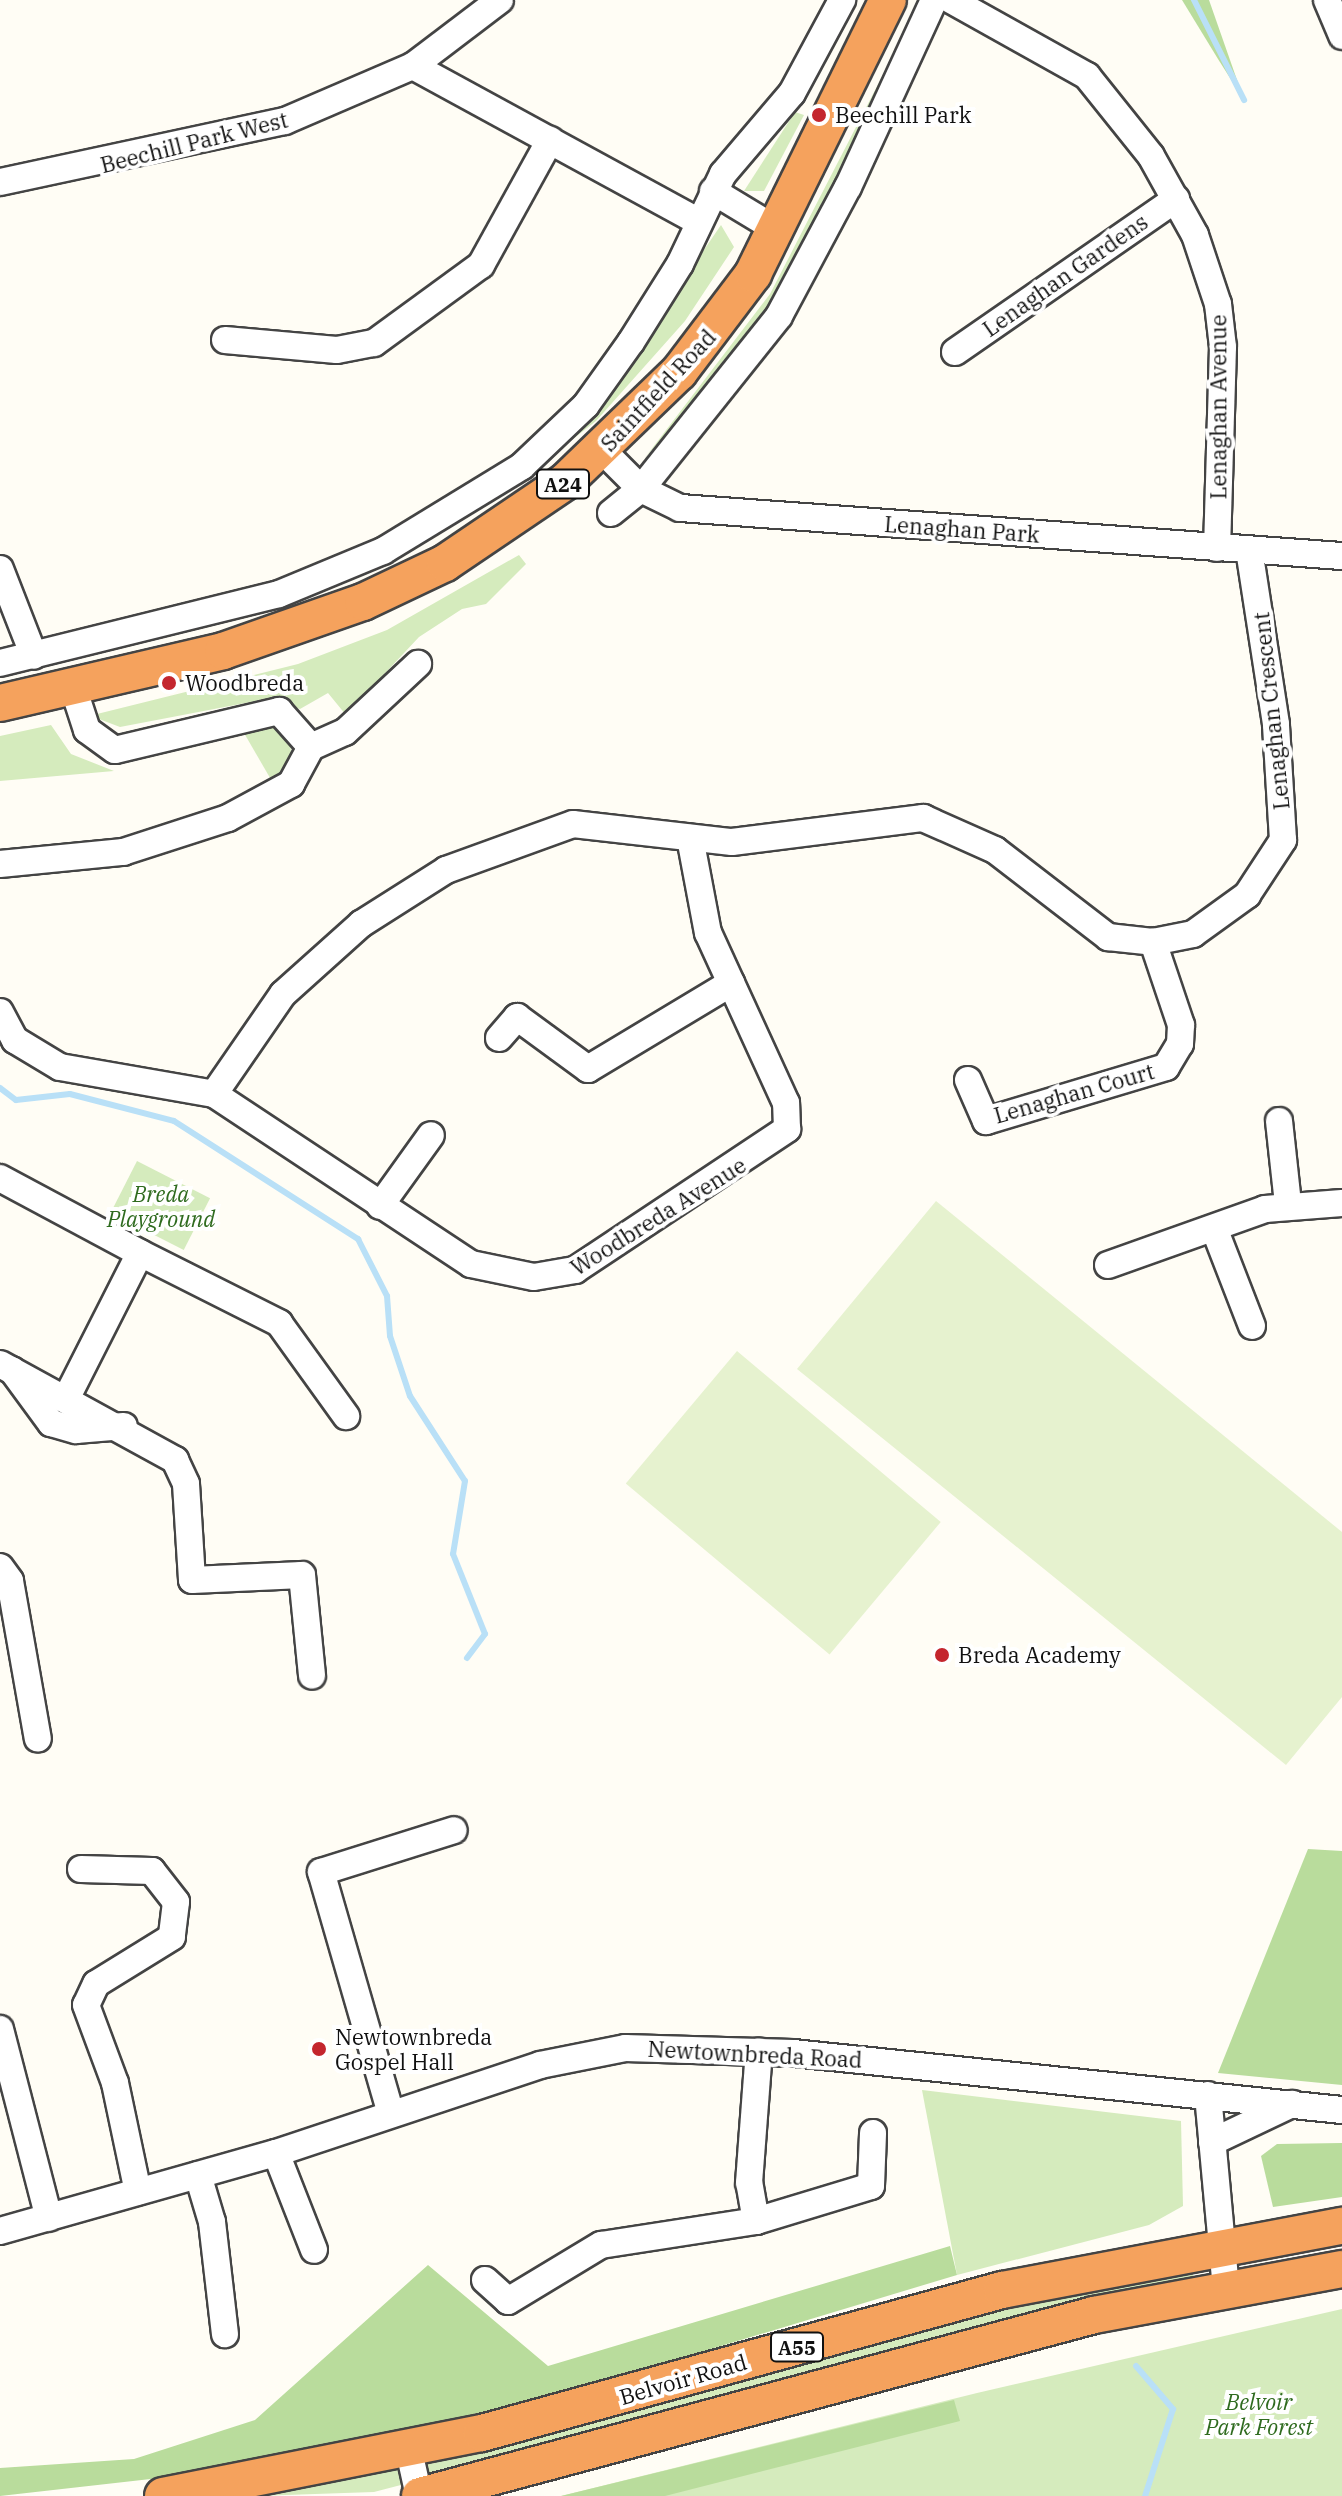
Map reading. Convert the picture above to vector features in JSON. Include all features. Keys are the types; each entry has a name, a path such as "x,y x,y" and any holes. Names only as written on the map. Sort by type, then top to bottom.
{"highway":[{"name":"Saintfield Road","path":"0,703 223,651 363,602 474,545 603,451 717,325 779,231 888,0"},
{"name":"Belvoir Road","path":"163,2496 409,2451 1002,2290 1221,2244 1342,2226"},
{"name":"Belvoir Road","path":"420,2496 967,2347 1226,2288 1342,2269"}],"street":[{"name":"Beechill Park West","path":"0,182 285,121 413,66 500,0"},
{"name":"Saintfield Road","path":"0,663 279,594 383,551 482,495 586,405 664,291 713,191 810,67 842,0"},
{"name":"Saintfield Road","path":"611,513 641,489 793,292 934,0"},
{"name":"Lenaghan Avenue","path":"951,0 1087,76 1130,125 1176,199 1218,304 1217,548"},
{"path":"1327,0 1342,36"},
{"path":"413,66 699,222"},
{"path":"225,340 337,350 374,343 481,265 550,140"},
{"path":"713,191 779,231"},
{"name":"Lenaghan Gardens","path":"955,352 1176,199"},
{"name":"Lenaghan Park","path":"603,451 641,489 697,511 1342,556"},
{"name":"Lenaghan Crescent","path":"214,1094 312,962 446,870 573,824 690,838 759,840 862,821 945,823 995,850 1108,937 1153,942 1214,922 1263,879 1283,840 1276,724 1249,550"},
{"path":"0,569 34,656"},
{"path":"311,747 345,732 418,664"},
{"path":"73,687 87,730 115,750 279,711 311,747"},
{"path":"0,864 123,852 277,794 305,771 311,747"},
{"name":"Woodbreda Avenue","path":"214,1094 471,1264 556,1277 756,1156 778,1140 789,1117 696,894 690,838"},
{"name":"Lenaghan Court","path":"968,1080 986,1121 1166,1067 1180,1044 1181,1025 1153,942"},
{"path":"499,1038 517,1017 588,1069 731,983"},
{"path":"0,1012 15,1040 60,1067 214,1094"},
{"path":"1279,1121 1288,1204"},
{"path":"380,1206 431,1135"},
{"path":"0,1178 279,1323 346,1416"},
{"path":"1108,1265 1288,1204 1342,1203"},
{"path":"1214,1228 1252,1326"},
{"path":"67,1397 140,1253"},
{"path":"6,1367 124,1426 183,1471 192,1580 302,1575 312,1676"},
{"path":"6,1367 51,1423 76,1430 124,1426"},
{"path":"0,1567 10,1581 38,1739"},
{"path":"391,2114 321,1872 454,1830"},
{"path":"81,1869 152,1871 176,1902 172,1937 96,1984 86,2005 115,2083 138,2192"},
{"path":"0,2029 49,2218"},
{"name":"Newtownbreda Road","path":"0,2231 276,2153 540,2065 625,2048 759,2051 1342,2110"},
{"path":"756,2221 749,2183 759,2051"},
{"path":"1208,2095 1226,2288"},
{"path":"1212,2142 1292,2104"},
{"path":"485,2280 508,2301 601,2245 756,2221 871,2186 873,2133"},
{"path":"276,2153 314,2250"},
{"path":"198,2175 212,2222 225,2334"},
{"path":"409,2451 420,2496"}],"green space":[{"path":"1182,0 1209,0 1244,100 1218,59"},
{"path":"906,30 838,187 774,307 644,459 770,294"},
{"path":"795,112 804,115 764,191 744,191"},
{"path":"721,225 734,247 685,321 596,421 546,460 595,409"},
{"path":"519,555 526,564 486,604 462,609 419,637 346,715 328,693 300,709 266,699 120,727 99,719 97,714 298,664 387,630"},
{"path":"51,725 71,754 114,771 0,781 0,736"},
{"path":"251,728 278,728 290,740 292,765 273,783 244,733"},
{"name":"Breda Playground","path":"137,1161 210,1198 184,1250 111,1213"},
{"path":"936,1201 1342,1532 1342,1697 1286,1765 797,1369"},
{"path":"737,1351 941,1522 830,1655 626,1484"},
{"path":"1308,1849 1342,1851 1342,2085 1218,2073"},
{"path":"922,2090 1181,2121 1183,2206 1149,2225 957,2275"},
{"path":"1342,2143 1342,2197 1273,2207 1261,2156 1277,2144"},
{"path":"950,2246 957,2275 548,2398 195,2474 0,2496 0,2468 134,2459 255,2420 428,2265 548,2366"},
{"path":"1190,2264 1194,2278 374,2492 256,2496 491,2446 949,2319"},
{"name":"Belvoir Park Forest","path":"1342,2309 1342,2496 561,2496 977,2393"},
{"path":"954,2400 960,2421 665,2496 561,2496"}],"waterway":[{"path":"1194,0 1244,100"},
{"path":"0,1088 16,1100 70,1094 174,1121 358,1239 387,1296 390,1336 410,1396 465,1481 453,1554 485,1634 467,1658"},
{"path":"1136,2366 1173,2409 1145,2496"}],"place":[{"name":"Beechill Park","path":"819,115"},
{"name":"Woodbreda","path":"169,683"},
{"name":"Breda Academy","path":"942,1655"},
{"name":"Newtownbreda Gospel Hall","path":"319,2049"}]}
